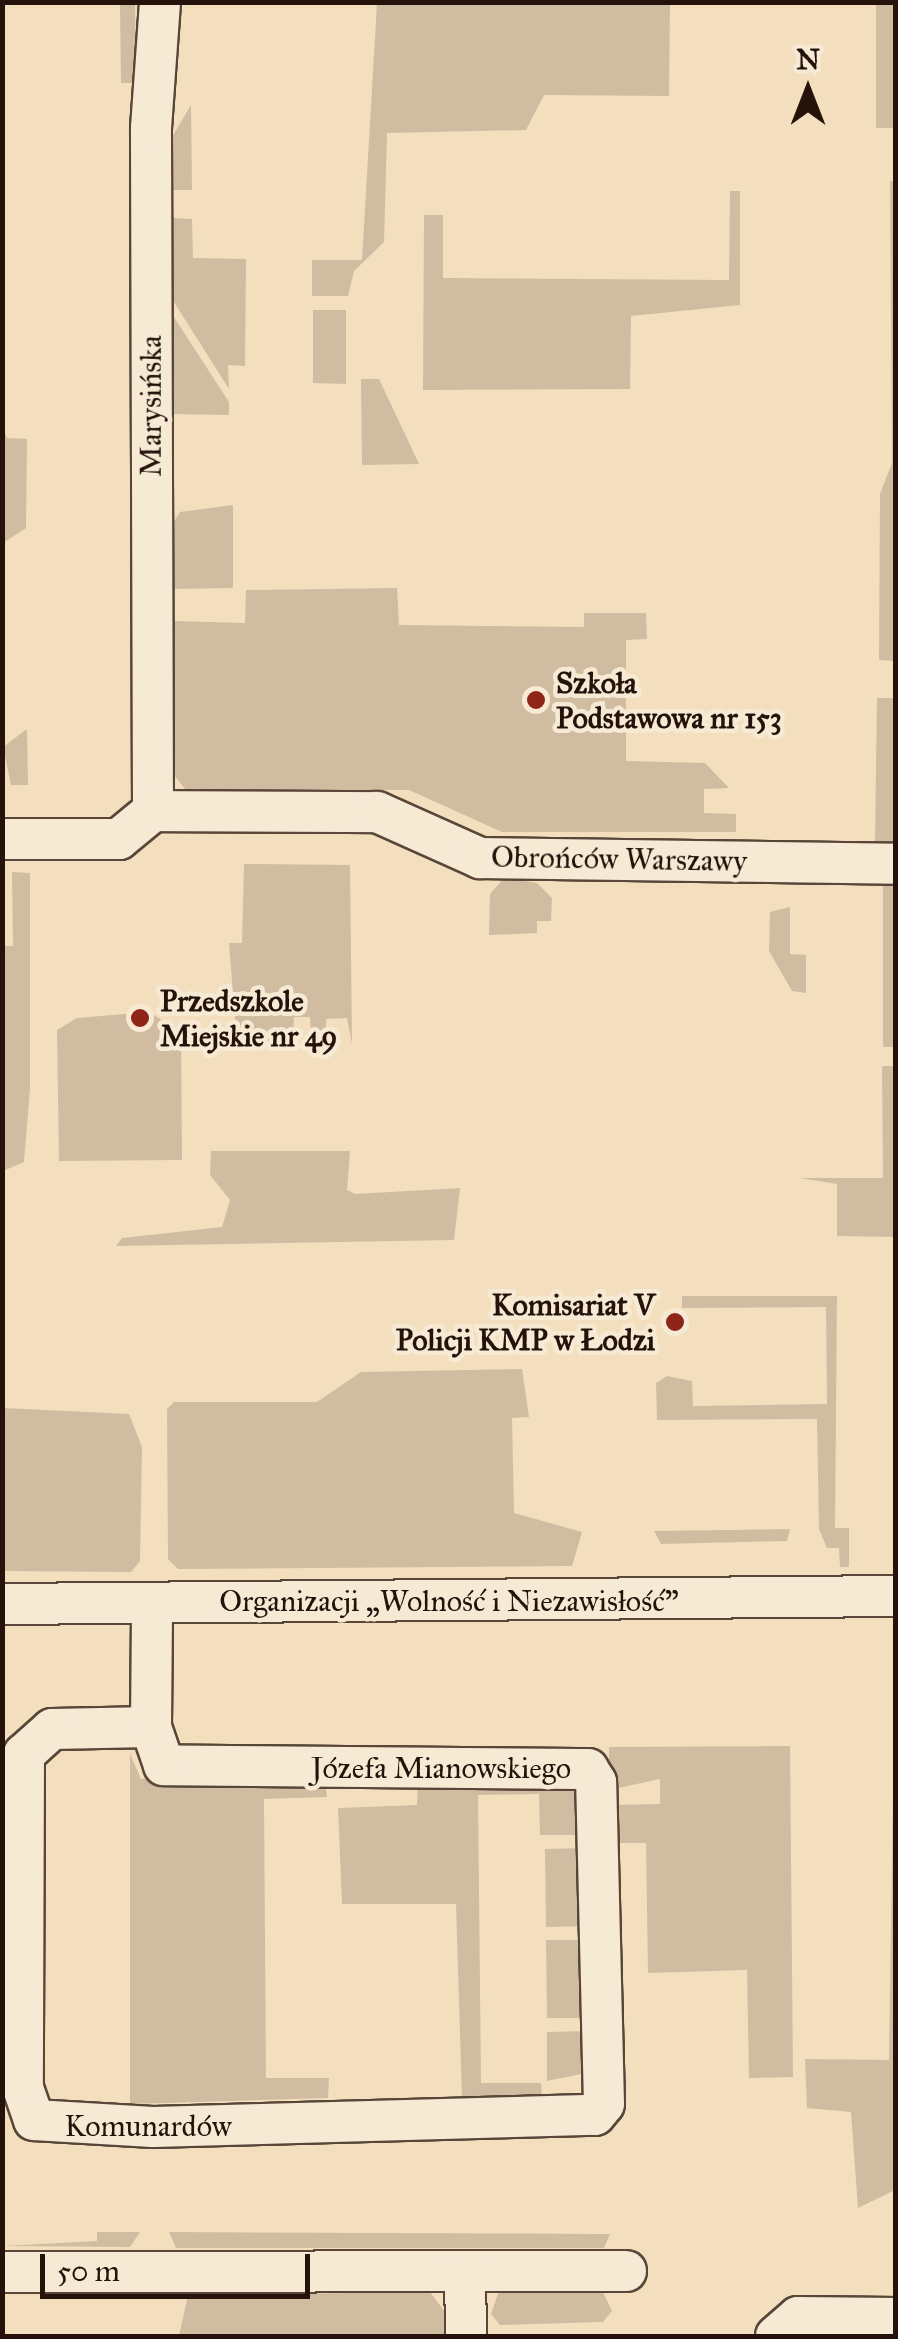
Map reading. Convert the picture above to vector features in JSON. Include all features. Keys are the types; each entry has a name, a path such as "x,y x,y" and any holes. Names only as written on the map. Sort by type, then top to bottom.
{"street":[{"name":"Marysińska","path":"153,811 152,128 160,2"},
{"path":"2,839 119,839 153,811"},
{"name":"Obrońców Warszawy","path":"153,811 377,812 480,858 896,864"},
{"name":"Organizacji „Wolność i Niezawisłość”","path":"2,1604 896,1596"},
{"path":"151,1727 152,1603"},
{"name":"Józefa Mianowskiego","path":"151,1727 157,1760 180,1768 588,1769 596,1782 604,2086 596,2115"},
{"name":"Komunardów","path":"151,1727 52,1730 24,1754 23,2088 34,2120 134,2127 596,2115"},
{"path":"2,2272 626,2271"},
{"path":"465,2272 466,2336"},
{"path":"776,2336 798,2318 896,2318"}],"shaded area":[{"path":"120,3 135,3 136,83 121,83"},
{"path":"377,3 670,3 669,96 544,95 526,130 387,133 384,242 354,271 348,296 312,296 312,260 362,260"},
{"path":"876,3 895,3 895,128 876,128"},
{"path":"191,105 192,190 173,190 172,137"},
{"path":"890,181 896,181 895,661 879,660 880,494 892,463"},
{"path":"730,191 740,191 740,305 631,316 630,389 423,390 424,215 443,215 443,278 729,280"},
{"path":"172,218 192,219 193,258 246,259 245,366 228,365 229,389 172,299"},
{"path":"313,310 346,310 346,384 313,383"},
{"path":"172,314 229,402 229,415 172,414"},
{"path":"361,379 379,379 419,464 362,465"},
{"path":"3,427 7,438 27,439 26,528 3,543"},
{"path":"233,505 233,588 172,589 172,525 180,512"},
{"path":"397,588 399,625 584,627 584,613 646,613 647,639 626,640 626,761 705,763 729,788 704,789 704,813 736,814 736,832 502,832 409,790 186,790 174,775 173,621 245,623 246,590"},
{"path":"877,698 895,698 895,842 875,842"},
{"path":"27,729 28,785 11,785 3,747"},
{"path":"244,864 350,865 352,1044 347,1018 326,1019 326,1035 311,1035 310,1017 294,1017 293,1045 237,1044 229,943 242,943"},
{"path":"12,872 30,873 30,1089 24,1162 3,1171 2,946 13,946"},
{"path":"883,875 895,875 895,1047 883,1047"},
{"path":"504,878 537,883 552,898 551,921 537,921 537,933 489,935 490,894"},
{"path":"790,907 790,954 806,955 806,993 792,991 769,951 770,912"},
{"path":"149,1012 181,1032 182,1160 59,1161 57,1030 77,1018"},
{"path":"882,1066 895,1066 895,1237 837,1236 837,1184 800,1178 883,1178"},
{"path":"211,1151 350,1151 347,1190 355,1194 460,1188 454,1240 116,1246 122,1238 222,1227 230,1200 210,1175"},
{"path":"682,1296 837,1296 835,1528 849,1528 849,1567 840,1567 839,1548 827,1548 819,1529 817,1419 657,1420 656,1383 667,1376 692,1381 693,1406 827,1404 826,1307 682,1308"},
{"path":"522,1369 529,1417 512,1418 514,1513 582,1532 572,1566 178,1569 168,1559 167,1409 174,1402 317,1402 361,1372"},
{"path":"3,1408 129,1414 142,1447 140,1561 131,1572 3,1571"},
{"path":"790,1529 787,1541 661,1544 654,1531"},
{"path":"895,1652 895,2190 858,2208 851,2112 807,2108 805,2059 889,2060"},
{"path":"790,1746 793,2077 749,2078 747,1970 648,1973 646,1843 610,1843 610,1805 660,1804 660,1779 609,1790 609,1747"},
{"path":"130,1754 141,1779 324,1776 327,1797 264,1799 266,2078 329,2078 328,2098 130,2104"},
{"path":"418,1775 563,1779 579,1791 587,1835 540,1835 539,1794 478,1795 481,2083 541,2083 542,2098 462,2099 456,1904 342,1904 338,1808 417,1805"},
{"path":"587,1848 588,1926 546,1927 545,1849"},
{"path":"546,1940 588,1940 590,2018 547,2018"},
{"path":"588,2031 581,2074 547,2081 547,2032"},
{"path":"97,2232 140,2232 130,2247 3,2246 97,2241"},
{"path":"169,2232 610,2234 604,2248 176,2248"},
{"path":"602,2290 612,2311 603,2322 500,2325 491,2314 499,2291"},
{"path":"430,2292 445,2312 445,2336 179,2336 188,2295"}],"place":[{"name":"Szkoła Podstawowa nr 153","path":"536,700"},
{"name":"Przedszkole Miejskie nr 49","path":"140,1018"},
{"name":"Komisariat V Policji KMP w Łodzi","path":"675,1322"}]}
